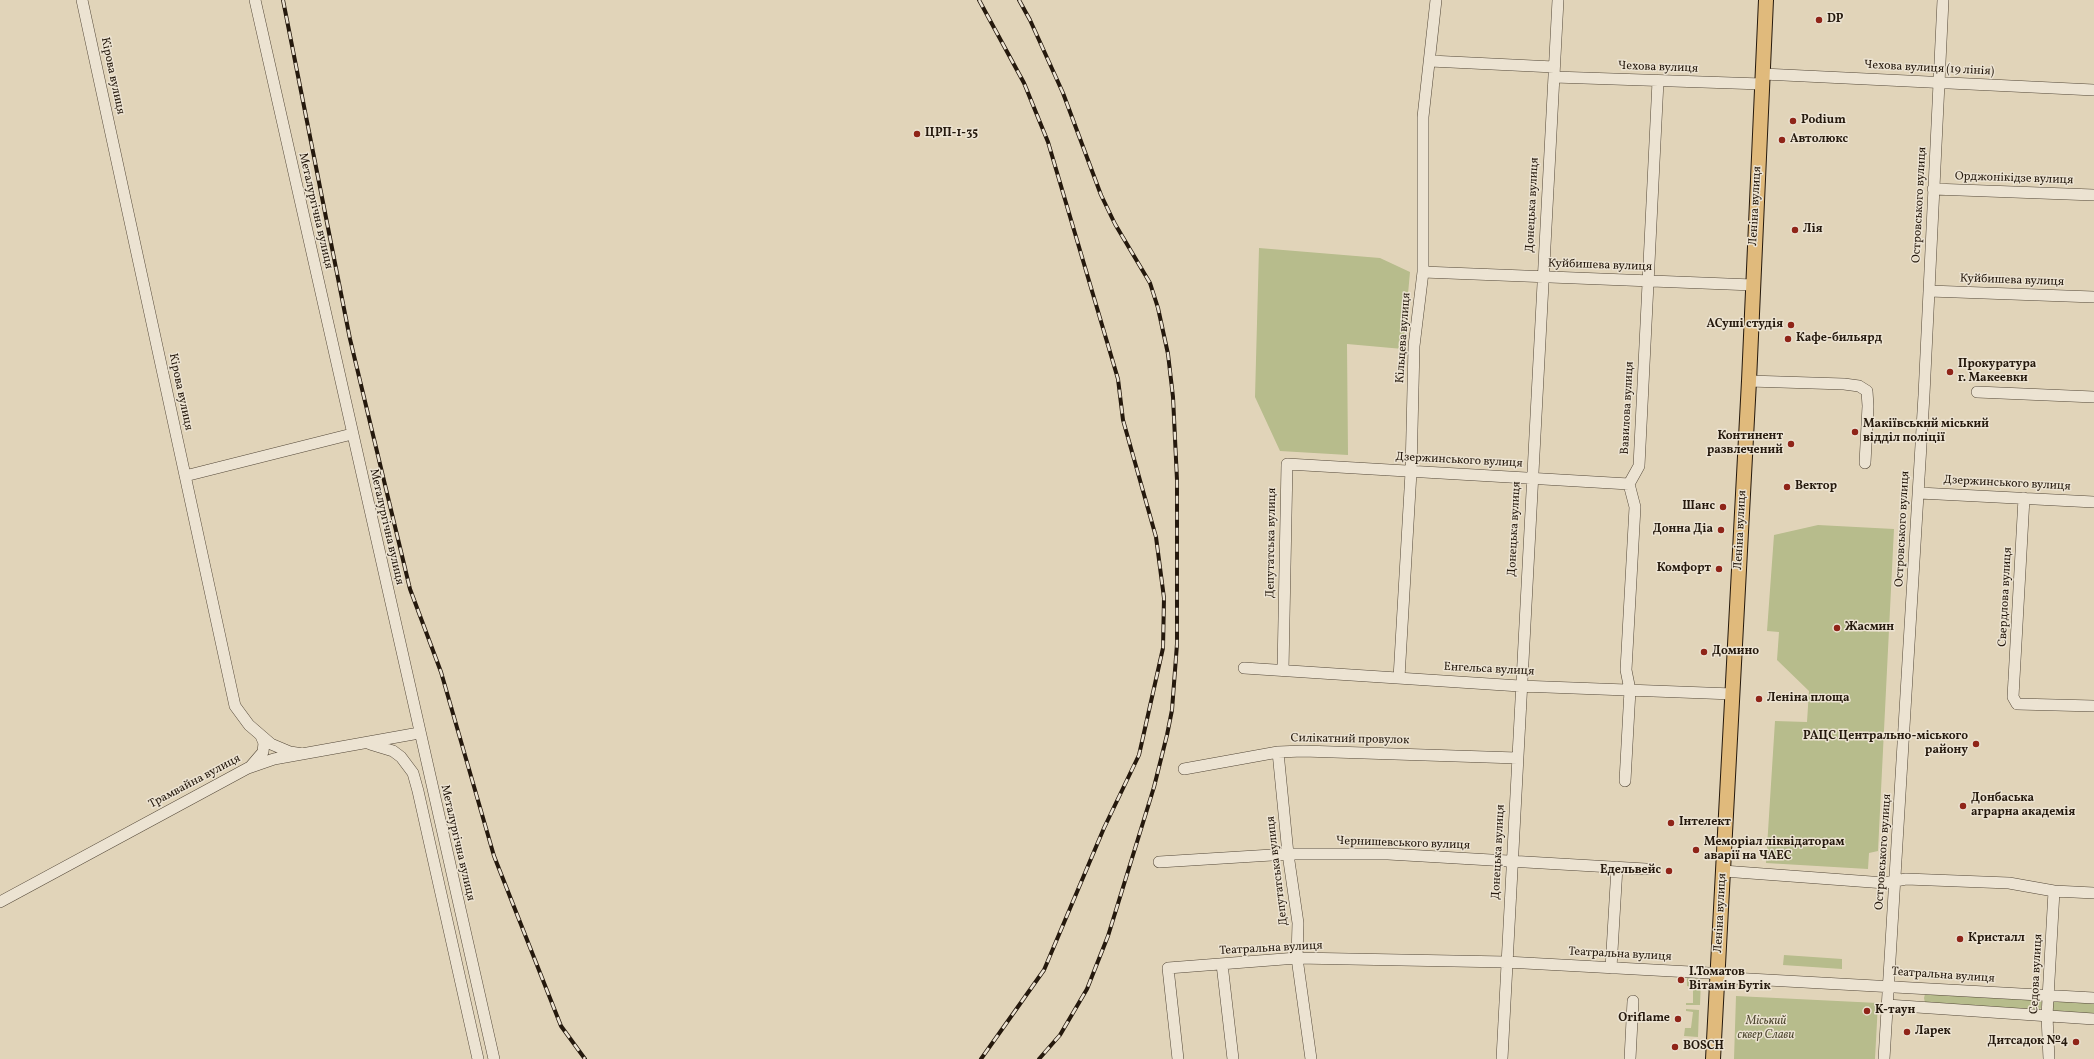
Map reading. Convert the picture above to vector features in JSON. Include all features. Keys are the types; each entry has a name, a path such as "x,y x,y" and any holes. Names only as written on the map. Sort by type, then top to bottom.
{"main road":[{"name":"Леніна вулиця","path":"1713,1059 1749,380 1766,0"}],"street":[{"name":"Кірова вулиця","path":"82,0 235,706 249,725 261,736 280,748 303,754"},
{"name":"Металургічна вулиця","path":"255,0 419,733 494,1059"},
{"name":"Кільцева вулиця","path":"1399,678 1411,472 1414,346 1423,272 1423,117 1436,0"},
{"name":"Донецька вулиця","path":"1502,1059 1520,686 1558,0"},
{"name":"Островського вулиця","path":"1884,1059 1919,493 1943,0"},
{"name":"Чехова вулиця","path":"1430,61 1658,81 1762,79"},
{"name":"Чехова вулиця (19 лiнiя)","path":"1762,79 2094,90"},
{"name":"Вавилова вулиця","path":"1629,484 1639,466 1658,81"},
{"name":"Орджонікідзе вулиця","path":"1933,189 2094,195"},
{"name":"Куйбишева вулиця","path":"1423,272 1753,284"},
{"name":"Куйбишева вулиця","path":"1929,290 2094,296"},
{"path":"1749,380 1844,384 1859,386 1867,391 1865,462"},
{"path":"1977,392 2094,397"},
{"path":"185,476 352,434"},
{"name":"Дзержинського вулиця","path":"1287,464 1629,484"},
{"name":"Депутатська вулиця","path":"1283,670 1287,464"},
{"path":"1625,781 1630,690 1626,670 1634,507 1629,484"},
{"name":"Дзержинського вулиця","path":"1919,493 2094,502"},
{"name":"Свердлова вулиця","path":"2024,498 2013,697 2017,704 2094,706"},
{"name":"Енгельса вулиця","path":"1244,668 1520,686 1733,694"},
{"name":"Трамвайна вулиця","path":"0,902 248,768 274,759 419,733"},
{"path":"248,768 263,752 264,743 261,736"},
{"path":"365,743 382,746 393,751 401,757 413,773 478,1059"},
{"name":"Силікатний провулок","path":"1184,769 1278,752 1303,751 1517,758"},
{"name":"Депутатська вулиця","path":"1278,752 1288,854 1298,923 1297,958 1311,1059"},
{"name":"Чернишевського вулиця","path":"1159,862 1288,854 1388,854 1646,869"},
{"path":"1611,968 1617,867"},
{"path":"1723,872 1885,883 1906,879 2009,883 2054,891 2094,893"},
{"name":"Седова вулиця","path":"2049,1059 2047,1016 2054,891"},
{"name":"Театральна вулиця","path":"1178,1059 1168,968 1297,958 1506,962 1709,973 1732,978 2094,998"},
{"path":"1222,964 1233,1059"},
{"path":"1630,1059 1633,1001"},
{"path":"1887,1005 2094,1019"}],"green space":[{"path":"1259,248 1380,258 1410,272 1403,349 1347,344 1348,455 1280,451 1255,397"},
{"path":"1818,525 1894,529 1878,851 1869,853 1868,869 1766,863 1775,721 1807,722 1809,691 1777,660 1779,632 1767,631 1774,535"},
{"path":"1784,955 1842,959 1842,969 1783,965"},
{"path":"1687,978 1701,979 1700,1005 1686,1005 1686,1003 1693,1003 1693,987 1687,986"},
{"path":"1925,994 2040,999 2042,1002 2041,1008 2038,1011 1925,1003"},
{"name":"Міський сквер Слави","path":"1736,996 1878,1003 1875,1059 1734,1059"},
{"path":"2052,1000 2094,1000 2094,1015 2054,1012 2051,1009"},
{"path":"1686,1009 1699,1010 1698,1037 1684,1036 1685,1028 1691,1028 1693,1012 1686,1011"}],"railway":[{"path":"283,0 350,339 410,589 441,672 494,856 561,1026 585,1059"},
{"path":"979,0 1024,83 1048,142 1118,379 1123,420 1156,537 1164,598 1163,648 1139,755 1104,828 1044,970 981,1059"},
{"path":"1019,0 1030,20 1063,93 1101,195 1115,224 1150,283 1158,308 1168,354 1173,397 1177,480 1177,644 1172,710 1167,735 1154,787 1108,936 1087,989 1060,1035 1039,1059"}],"place":[{"name":"DP","path":"1819,20"},
{"name":"Podium","path":"1793,121"},
{"name":"ЦРП-1-35","path":"917,134"},
{"name":"Автолюкс","path":"1782,140"},
{"name":"Лія","path":"1795,230"},
{"name":"АСуші студія","path":"1791,325"},
{"name":"Кафе-бильярд","path":"1788,339"},
{"name":"Прокуратура г. Макеевки","path":"1950,372"},
{"name":"Макіївський міський відділ поліції","path":"1855,432"},
{"name":"Континент развлечений","path":"1791,444"},
{"name":"Вектор","path":"1787,487"},
{"name":"Шанс","path":"1723,507"},
{"name":"Донна Діа","path":"1721,530"},
{"name":"Комфорт","path":"1719,569"},
{"name":"Жасмин","path":"1837,628"},
{"name":"Домино","path":"1704,652"},
{"name":"Леніна площа","path":"1759,699"},
{"name":"РАЦС Центрально-міського району","path":"1976,744"},
{"name":"Донбаська аграрна академія","path":"1963,806"},
{"name":"Інтелект","path":"1671,823"},
{"name":"Меморіал ліквідаторам аварії на ЧАЕС","path":"1696,850"},
{"name":"Едельвейс","path":"1669,871"},
{"name":"Кристалл","path":"1960,939"},
{"name":"І.Томатов Вітамін Бутік","path":"1681,980"},
{"name":"K-таун","path":"1867,1011"},
{"name":"Oriflame","path":"1678,1019"},
{"name":"Ларек","path":"1907,1032"},
{"name":"Дитсадок №4","path":"2076,1042"},
{"name":"BOSCH","path":"1675,1047"}]}
